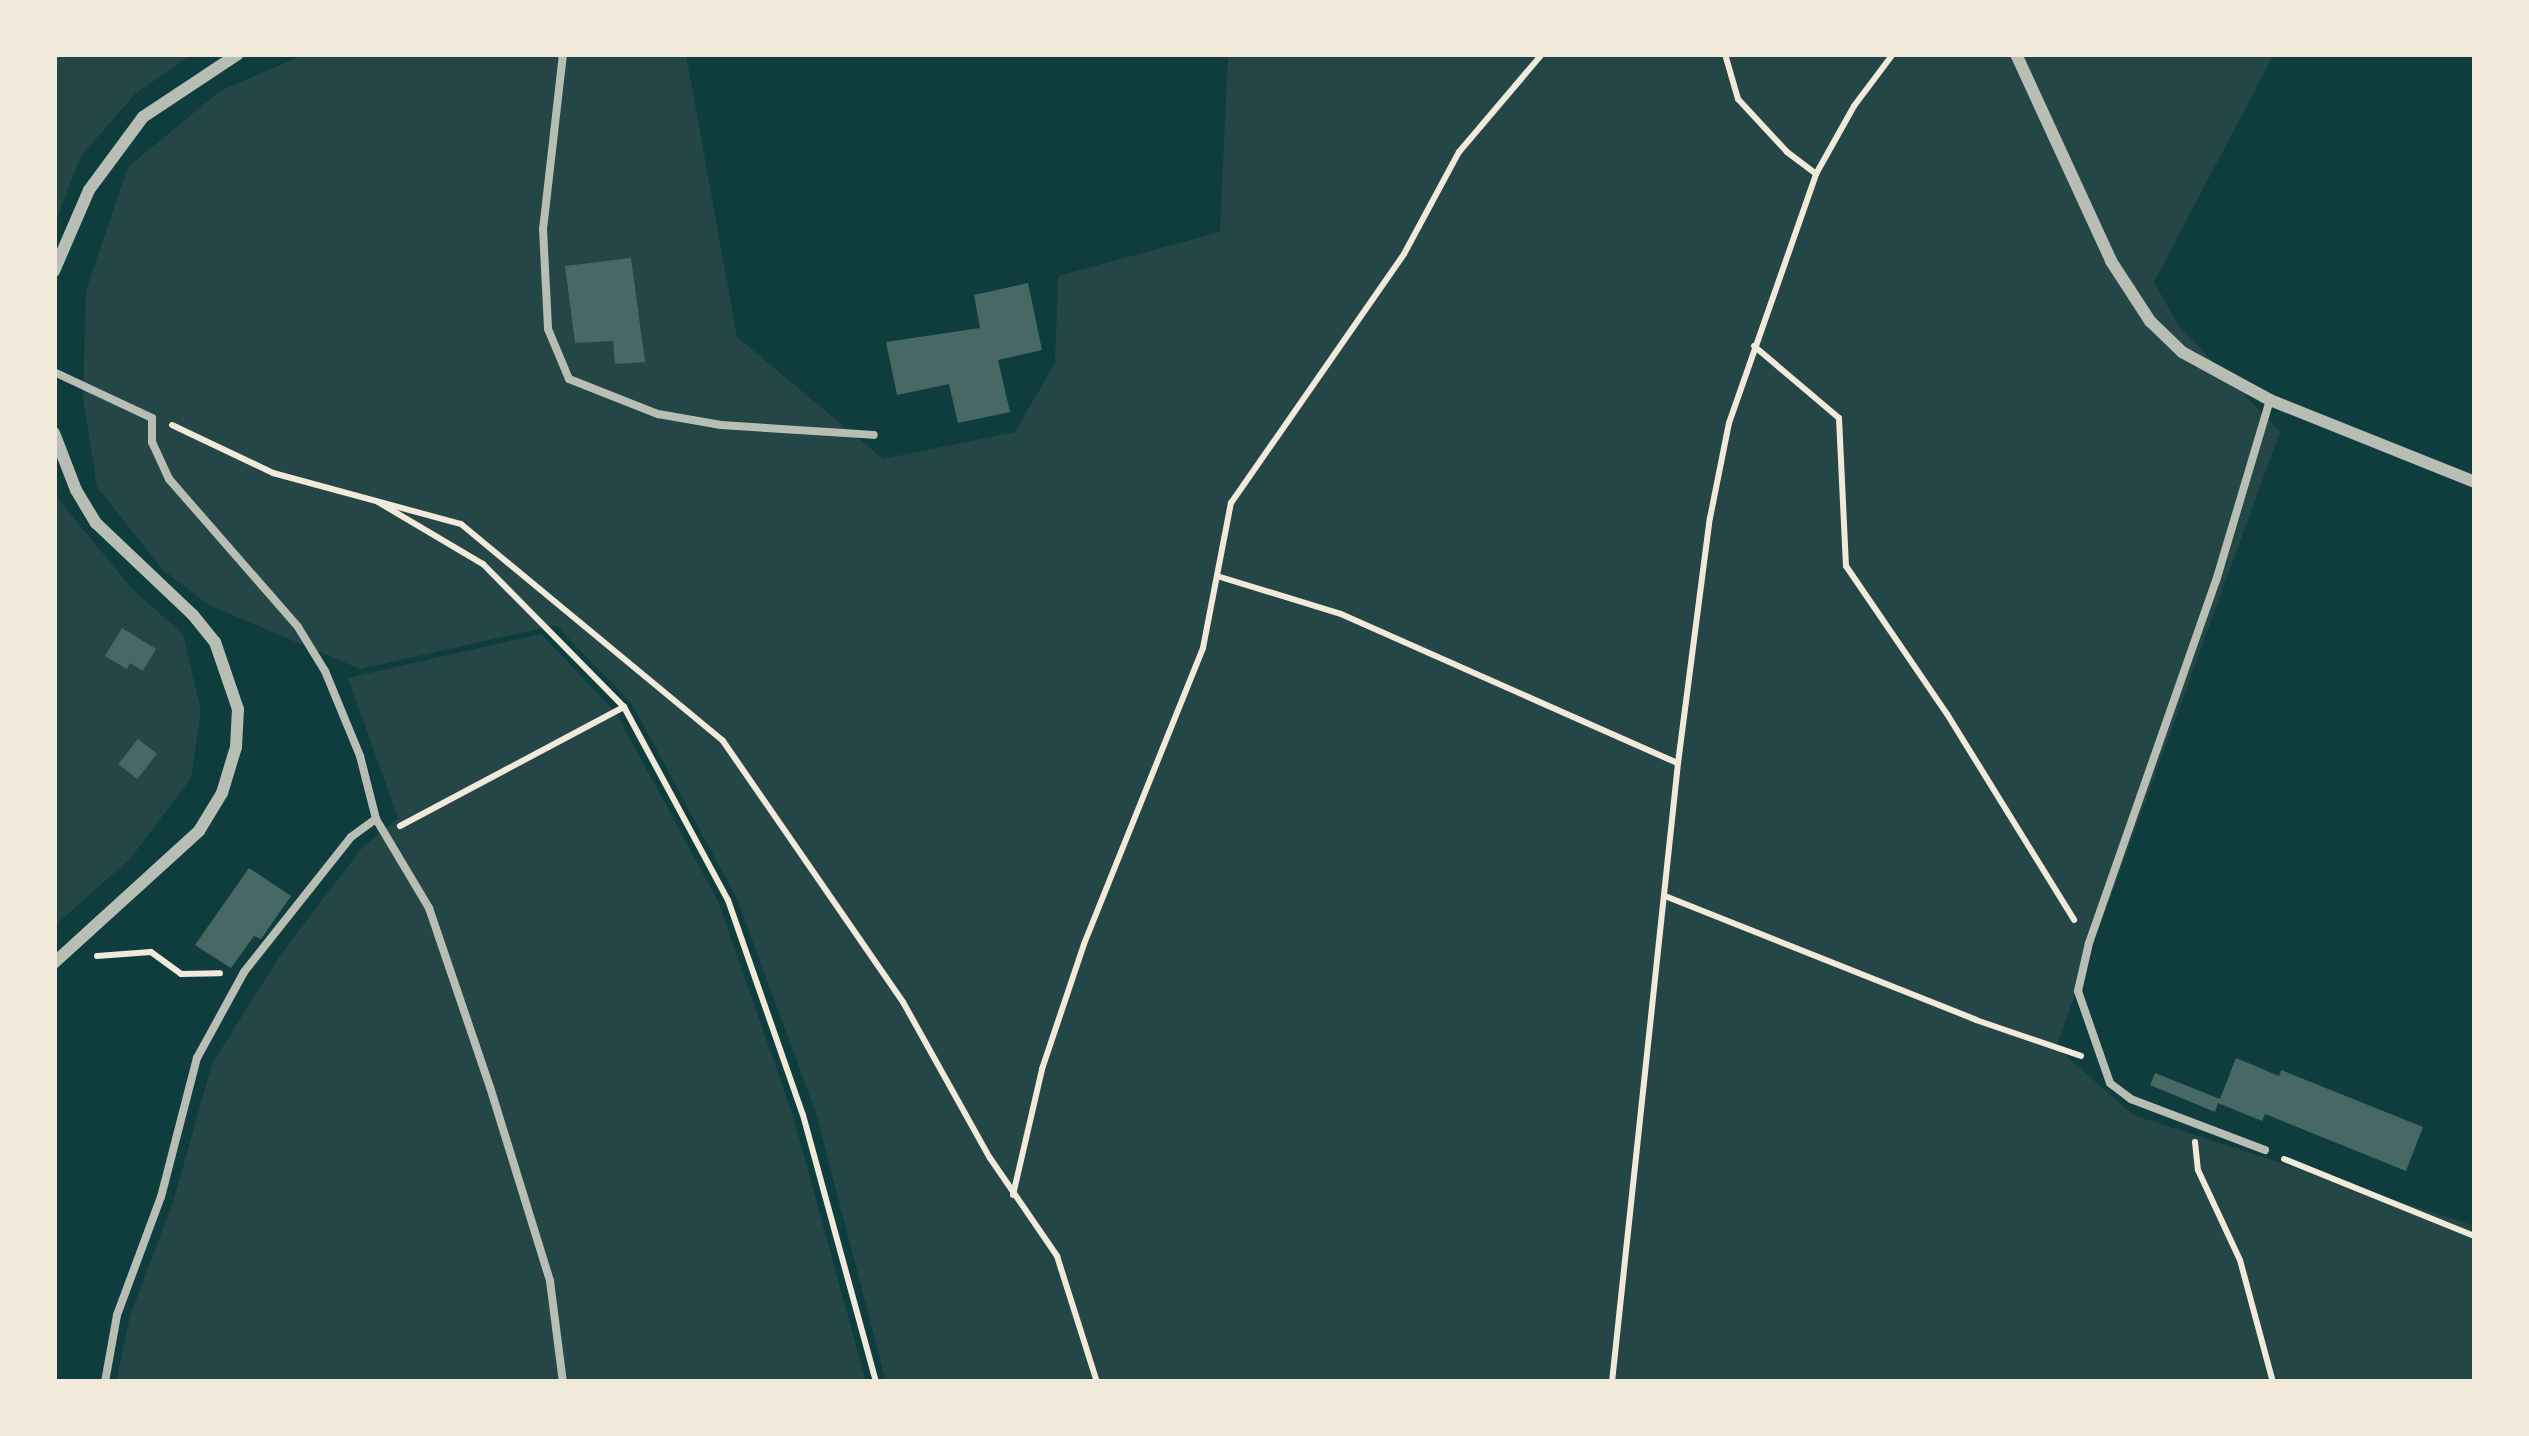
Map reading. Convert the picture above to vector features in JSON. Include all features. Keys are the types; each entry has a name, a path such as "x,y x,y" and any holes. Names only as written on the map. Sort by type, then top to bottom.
{"street":[{"path":"54,272 88,190 142,117 238,54"},
{"path":"2016,54 2111,261 2150,320 2182,352 2270,400 2475,482"},
{"path":"54,433 67,472 96,523 194,614 214,642 238,709 236,747 223,793 199,831 55,960"}],"lane":[{"path":"563,54 543,230 548,329 569,379 658,414 721,425 874,435"},
{"path":"54,372 152,418 152,442 169,479 298,627 325,670 360,756 376,819 429,908 521,1181 550,1281 563,1382"},
{"path":"2265,1150 2131,1099 2110,1083 2078,991 2089,943 2209,603 2270,400"},
{"path":"105,1382 118,1315 161,1197 197,1058 244,972 351,837 376,819"}],"path":[{"path":"1013,1196 1042,1069 1123,843 1203,648 1232,503 1404,254 1459,152 1543,54"},
{"path":"1725,54 1738,99 1755,122 1816,174"},
{"path":"1612,1382 1678,763 1710,518 1729,423 1816,174 1853,106 1893,54"},
{"path":"1754,346 1839,418 1846,566 1947,714 2089,943"},
{"path":"152,418 273,473 365,494 460,524 723,741 903,1002 1013,1196 1057,1256 1097,1382"},
{"path":"365,494 483,564 624,707 728,900 803,1114 876,1382"},
{"path":"1217,575 1341,614 1678,763"},
{"path":"386,833 624,707"},
{"path":"1665,896 1976,1020 2102,1063"},
{"path":"55,960 152,952 181,974 244,972"},
{"path":"2194,1124 2198,1170 2240,1260 2273,1382"},
{"path":"2265,1150 2475,1236"}],"shaded area":[{"path":"54,54 192,54 135,94 81,156 54,225"},
{"path":"306,54 686,54 737,337 883,459 1015,432 1055,363 1058,276 1220,232 1228,54 2274,54 2154,282 2178,325 2280,432 2056,1047 2133,1115 2475,1226 2475,1382 886,1382 816,1113 737,899 632,704 556,625 360,669 209,605 162,569 97,487 83,398 86,290 128,167 220,91"},
{"path":"54,483 58,499 133,590 183,634 201,711 191,778 130,859 54,926"},
{"path":"541,634 616,713 718,901 793,1116 866,1382 116,1382 130,1316 174,1199 212,1064 279,957 362,848 398,818 348,678"}],"building":[{"path":"631,258 645,362 615,364 613,341 575,343 565,266"},
{"path":"1028,283 1042,350 998,360 1010,412 958,423 949,384 897,395 886,342 980,328 974,295"},
{"path":"122,628 156,649 143,671 130,663 127,669 105,656"},
{"path":"138,739 157,754 137,779 118,764"},
{"path":"249,868 291,896 261,939 254,936 231,968 195,945"},
{"path":"2236,1058 2279,1076 2281,1070 2423,1127 2406,1171 2265,1114 2262,1121 2218,1103 2215,1112 2150,1085 2155,1073 2220,1099"}]}
